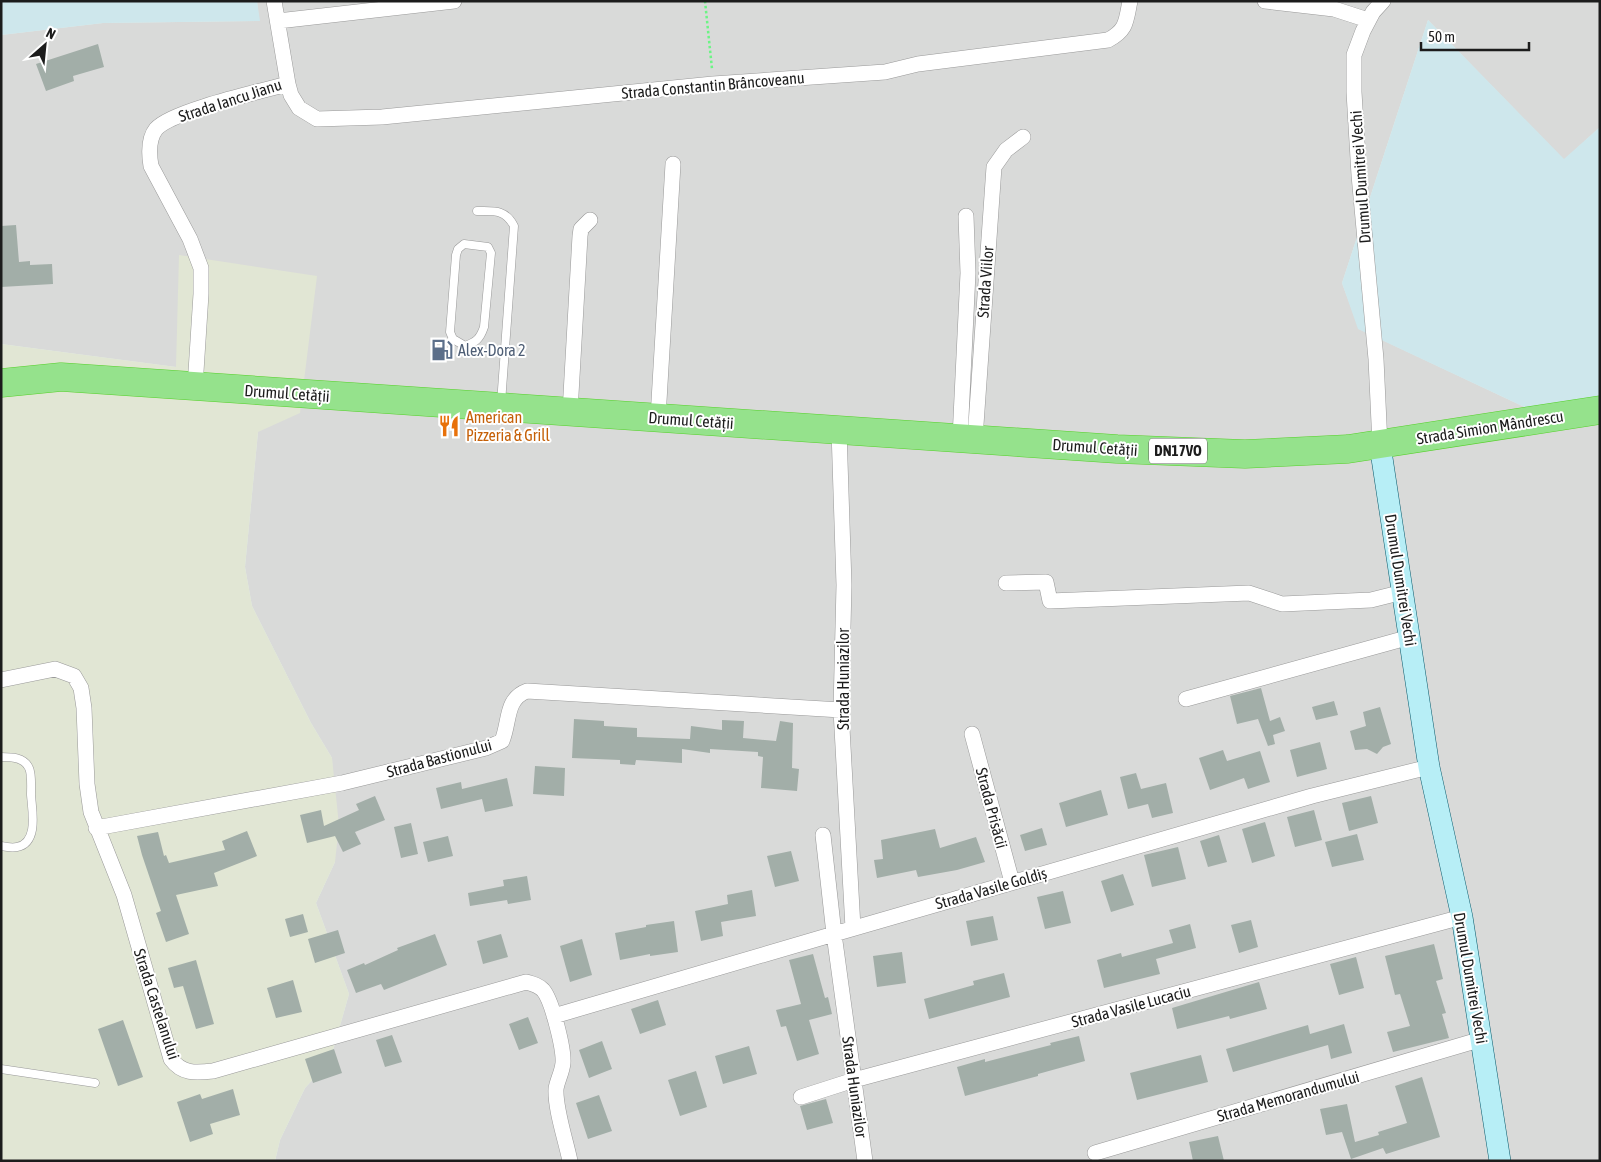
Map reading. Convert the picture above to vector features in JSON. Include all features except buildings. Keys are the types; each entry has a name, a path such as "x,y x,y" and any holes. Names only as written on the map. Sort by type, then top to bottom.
{"highway":[{"name":"Drumul Cetății","path":"1,383 61,377 1117,449 1245,454 1348,449 1380,445"},
{"name":"Strada Simion Mândrescu","path":"1380,445 1600,410"}],"street":[{"name":"Strada Iancu Jianu","path":"196,386 201,294 200,268 190,239 151,166 149,153 152,135 163,122 180,115 288,84 274,1"},
{"path":"278,21 454,1"},
{"name":"Strada Constantin Brâncoveanu","path":"288,84 291,96 299,108 317,119 322,119 382,117 713,84 885,72 918,64 1108,40 1119,34 1125,25 1130,1"},
{"path":"1265,1 1334,9 1368,20"},
{"name":"Drumul Dumitrei Vechi","path":"1383,1 1372,12 1354,55 1354,92 1359,175 1376,359 1380,445 1429,767 1462,916 1500,1161"},
{"name":"Strada Viilor","path":"967,438 994,167 1006,150 1023,137"},
{"path":"658,418 672,164"},
{"path":"966,216 968,274 967,438"},
{"path":"570,412 580,236 581,229 590,220"},
{"name":"Strada Huniazilor","path":"839,430 844,584 841,710 853,928"},
{"path":"1006,583 1046,582 1050,601 1250,593 1282,604 1371,600 1403,592"},
{"path":"1186,700 1410,637"},
{"name":"Strada Castelanului","path":"1,680 55,669 74,676 81,688 84,708 87,784 91,812 124,895 171,1058 183,1071 196,1073 213,1071 526,982 536,984 544,991 550,1002 563,1062 556,1088 557,1103 570,1161"},
{"name":"Strada Bastionului","path":"96,828 342,783 486,748 502,741 507,729 510,708 518,694 527,691 841,710"},
{"name":"Strada Prisăcii","path":"972,734 1012,882"},
{"name":"Strada Vasile Goldiș","path":"554,1016 1312,796 1429,767"},
{"name":"Strada Huniazilor","path":"823,835 834,934 865,1161"},
{"name":"Strada Vasile Lucaciu","path":"801,1097 854,1080 1462,916"},
{"name":"Strada Memorandumului","path":"1095,1153 1482,1039"}],"lane":[{"path":"477,211 505,214 514,226 500,407"},
{"path":"464,244 488,247 491,253 484,328 476,342 465,346 453,339 450,332 456,255 458,249 464,244"},
{"path":"1,757 13,757 23,760 30,768 33,820 31,833 26,842 19,847 1,846"},
{"path":"1,1069 95,1083"}],"path":[{"path":"706,1 713,84"}],"shaded area":[{"path":"1,1 257,1 260,21 103,23 1,35"},
{"path":"257,1 1600,1 1600,127 1564,160 1428,20 1342,283 1359,329 1535,412 1600,416 1600,1161 275,1161 280,1140 305,1088 330,1061 349,994 316,903 335,862 332,758 311,723 252,606 245,567 258,432 176,367 1,344 1,35 103,23 259,21"},
{"path":"1428,20 1564,159 1600,127 1600,416 1535,412 1358,329 1342,283"},
{"path":"179,255 317,276 300,413 258,432 245,567 252,606 311,723 332,758 339,825 335,862 316,903 349,994 330,1061 305,1088 280,1140 275,1161 1,1161 1,344 176,367"}],"place":[{"name":"Alex-Dora 2","path":"442,350"},
{"name":"American Pizzeria & Grill","path":"449,426"}]}
